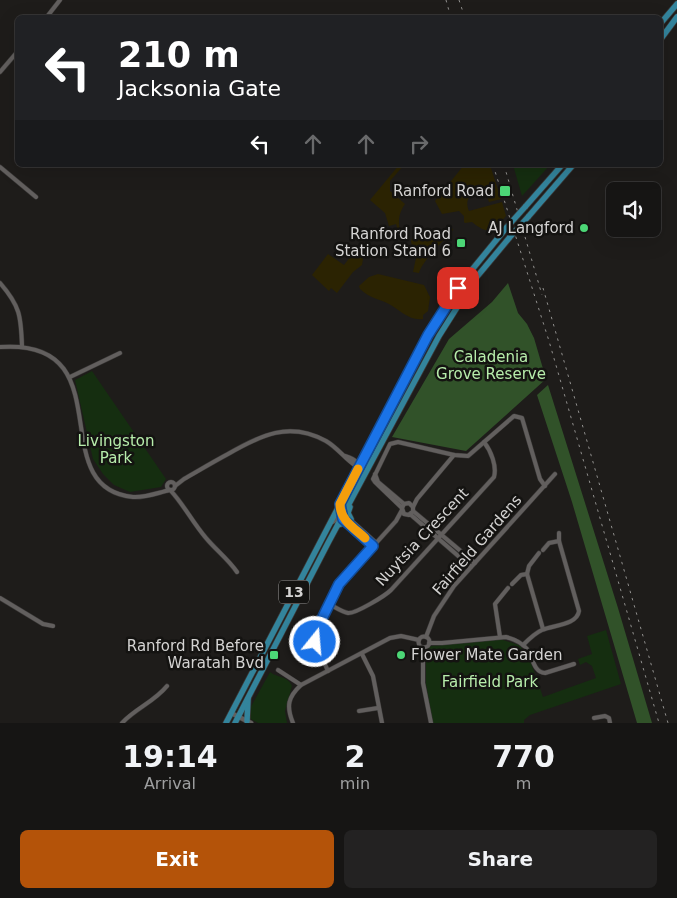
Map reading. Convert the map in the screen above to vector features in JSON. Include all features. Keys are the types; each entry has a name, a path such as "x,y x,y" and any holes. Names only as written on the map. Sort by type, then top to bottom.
{"main road":[{"path":"663,20 675,6 675,0"},
{"path":"663,36 677,17"},
{"name":"13","path":"229,718 428,335 448,302 473,267 560,167"},
{"name":"13","path":"237,721 342,516 456,306 475,279 571,167"},
{"path":"350,519 348,510 355,493"},
{"path":"338,524 344,523 352,527"},
{"path":"248,697 249,722"}],"street":[{"path":"48,15 60,0"},
{"path":"0,72 15,54"},
{"path":"0,167 36,197"},
{"path":"0,283 16,304 20,317 22,346"},
{"path":"0,347 22,346 46,353 60,363 70,377 76,394 84,448 90,470 102,484 118,494 134,497 151,496 172,488 184,479 259,437 282,431 304,433 327,442 354,465 366,464 375,456"},
{"path":"70,377 120,353"},
{"path":"473,565 410,512 378,482 375,474 390,444 394,442 448,454 468,456 510,418 518,416 522,418 540,479 545,486"},
{"name":"Nuytsia Crescent","path":"329,604 346,612 352,612 391,590 494,477 495,468 490,450 484,442"},
{"path":"448,454 448,462"},
{"path":"330,670 314,637 339,584 396,521 410,512 417,499 454,455"},
{"path":"359,465 363,479"},
{"name":"Fairfield Gardens","path":"426,637 443,600 555,474"},
{"path":"160,492 167,485 167,488 172,488 202,534 238,572"},
{"path":"396,521 404,506 417,499"},
{"path":"340,504 342,516 352,527 374,544"},
{"path":"404,506 410,512"},
{"path":"329,525 342,516 350,519 374,544"},
{"path":"523,645 535,634 574,620 578,615 579,611 559,541 559,533"},
{"path":"543,630 526,574 529,566 549,543 559,541"},
{"path":"512,584 521,575 526,574"},
{"path":"500,637 495,604 508,588"},
{"path":"0,598 43,624 54,626"},
{"path":"293,723 289,714 289,702 293,693 301,685 390,638 401,636 419,640 422,637 426,637 429,643"},
{"path":"429,643 442,644 500,637 514,639 523,645 532,658 536,669 541,673 545,674 574,664"},
{"path":"419,640 418,643 423,648 423,684 431,723"},
{"path":"423,648 428,646 429,643"},
{"path":"362,654 373,676 382,723"},
{"path":"278,670 301,685"},
{"path":"122,723 159,696 167,686"},
{"path":"359,711 378,708"},
{"path":"594,718 605,716 609,718 610,723"},
{"path":"229,718 249,722"}],"green space":[{"path":"514,167 548,167 522,196"},
{"name":"Caladenia Grove Reserve","path":"508,283 518,313 527,324 534,338 546,379 466,451 392,437 449,339 492,302"},
{"name":"Livingston Park","path":"92,371 166,479 161,487 130,492 114,485 103,474 93,459 75,380"},
{"path":"548,385 652,723 637,723 572,502 537,395"},
{"name":"Fairfield Park","path":"606,630 621,684 530,715 524,720 524,723 433,723 426,684 426,649 431,646 500,639 519,645 531,663 543,697 596,678 592,666 586,662 580,665 578,659 592,654 587,636"},
{"path":"270,672 285,679 292,686 285,711 287,723 258,723 249,718 248,712"}],"sand":[{"path":"397,167 402,167 390,181 390,191 405,204 399,219 402,236 400,237 396,224 389,226 385,213 370,200"},
{"path":"462,167 491,167 501,199 489,202 483,189 475,192 468,199 469,211 502,202 506,216 494,228 487,230 472,222 465,223 464,216 459,211 442,214 435,201"},
{"path":"452,228 453,230 429,257 419,273 413,272 416,258 411,242 412,238"},
{"path":"354,252 363,259 362,265 353,272 337,293 331,288 329,291 312,275 328,254 344,265"},
{"path":"378,274 424,285 430,297 428,311 423,315 423,319 409,317 389,304 367,295 360,289 359,286 369,277"}],"railway":[{"path":"446,0 450,15"},
{"path":"459,0 464,15"},
{"path":"494,167 549,341 659,723"},
{"path":"505,167 542,295"},
{"path":"543,288 668,723"}],"slow traffic":[{"path":"358,469 340,504 340,512 343,519 365,538"}],"place":[{"name":"Ranford Road","path":"505,191"},
{"name":"AJ Langford","path":"584,228"},
{"name":"Ranford Road Station Stand 6","path":"461,243"},
{"name":"Ranford Rd Before Waratah Bvd","path":"274,655"},
{"name":"Flower Mate Garden","path":"401,655"}],"route":[{"path":"315,642 316,631 339,584 373,546 343,519 340,512 340,504 428,335 458,288"}]}
